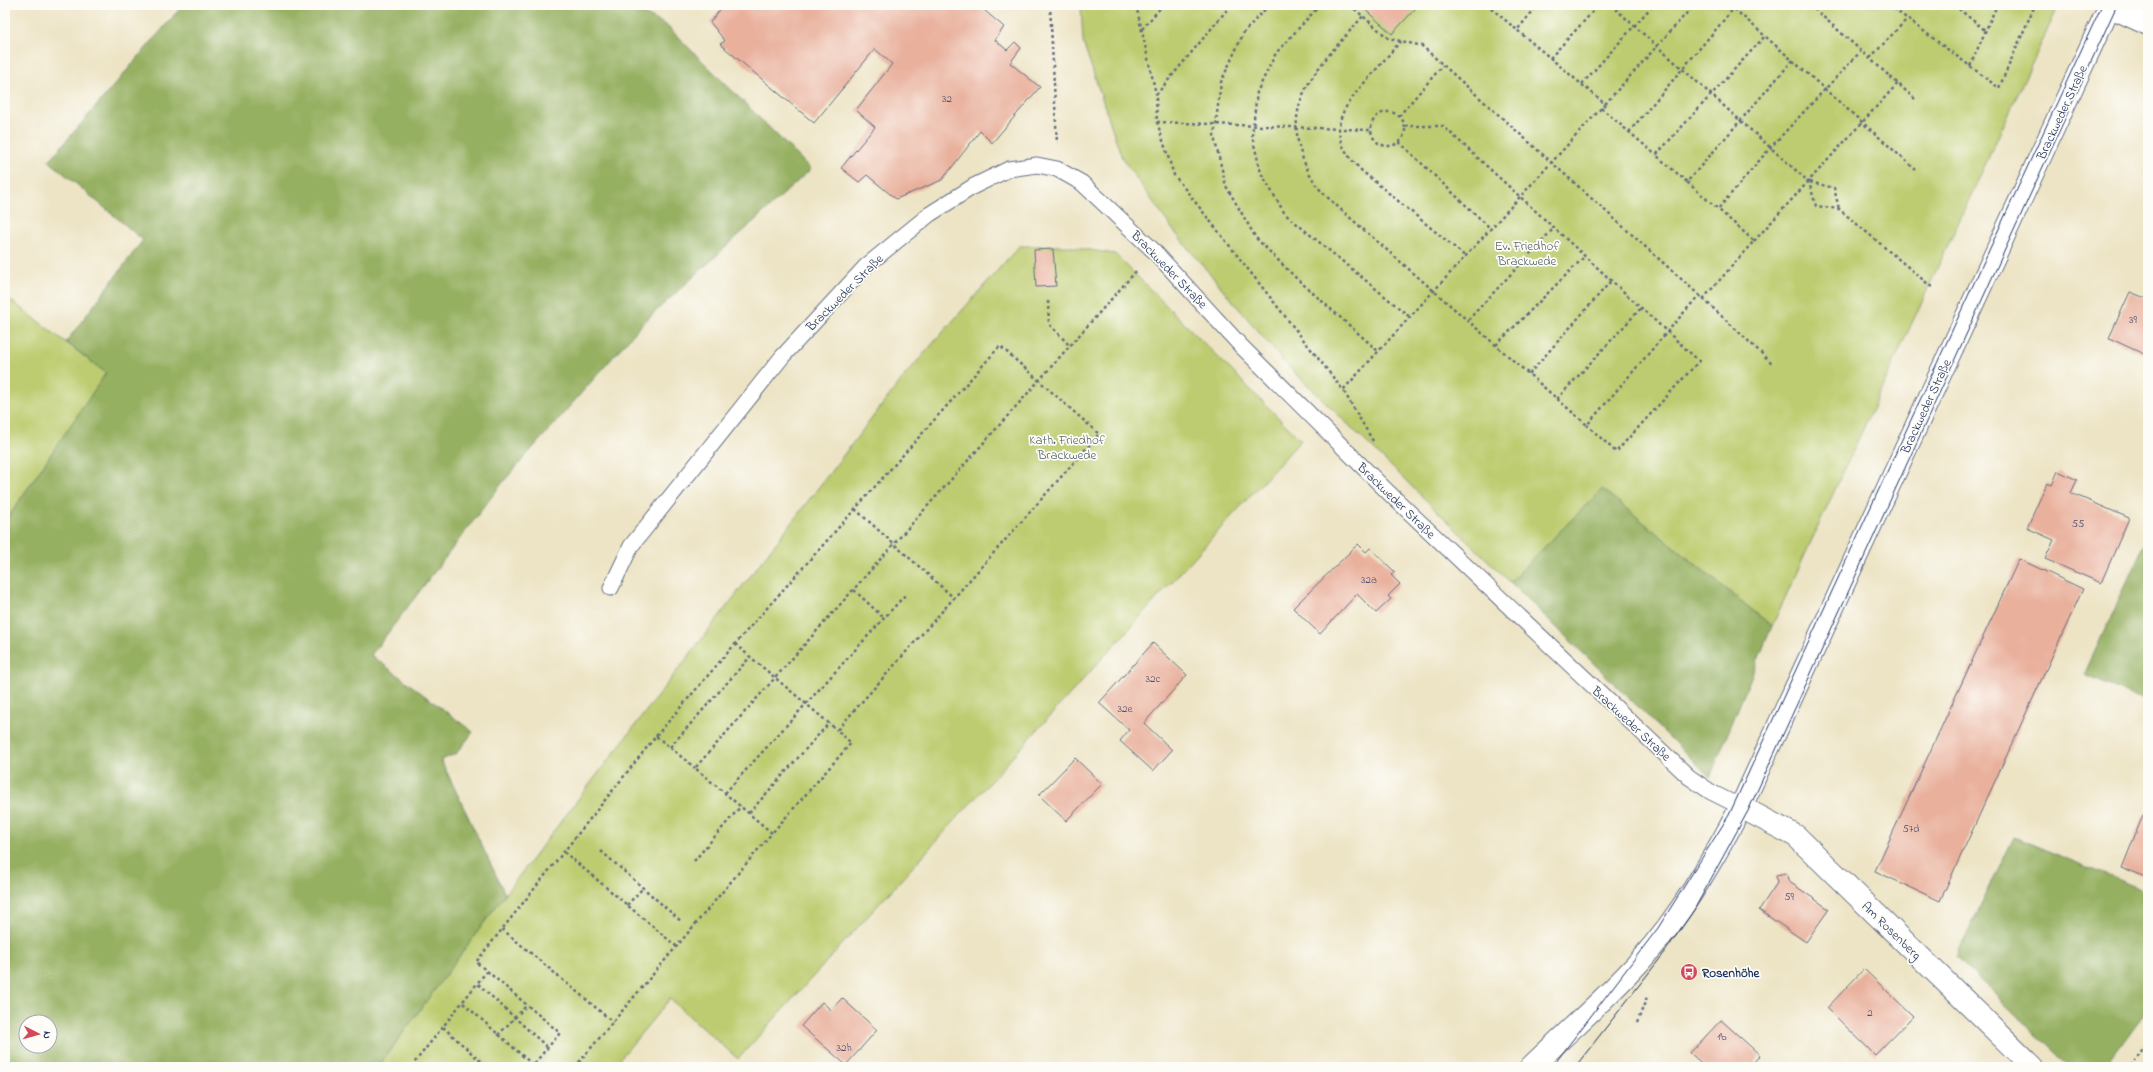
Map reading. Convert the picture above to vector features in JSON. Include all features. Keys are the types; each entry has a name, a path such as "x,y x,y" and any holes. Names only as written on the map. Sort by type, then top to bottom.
{"street":[{"path":"2110,6 2148,24"},
{"name":"Brackweder Straße","path":"1531,1067 1612,989 1649,949 1689,896 1713,859 1741,807 2110,6"},
{"name":"Am Rosenberg","path":"1741,807 1796,836 2033,1067"}],"lane":[{"name":"Brackweder Straße","path":"611,588 631,546 782,357 866,266 930,214 974,186 1009,170 1037,165 1057,170 1082,183 1154,251 1241,346 1400,504 1689,777 1711,792 1741,807"}],"path":[{"path":"1050,5 1054,50 1057,170"},
{"path":"1136,5 1156,95 1157,122 1174,175 1343,390 1372,438 1374,445"},
{"path":"1141,29 1162,5"},
{"path":"1156,95 1231,5"},
{"path":"1269,5 1244,32 1221,82 1214,138 1226,186 1256,238 1296,277 1378,351"},
{"path":"1320,5 1276,53 1257,92 1252,136 1261,174 1285,214 1410,317"},
{"path":"1350,5 1388,38 1422,46 1699,295 1773,364"},
{"path":"1487,5 1605,104"},
{"path":"1491,8 1494,5"},
{"path":"1517,30 1538,5"},
{"path":"1550,58 1599,5"},
{"path":"1611,5 1809,182 1834,188 1839,209"},
{"path":"1582,84 1653,5"},
{"path":"1343,390 1602,108 1694,5"},
{"path":"1730,5 1916,170"},
{"path":"1810,5 1916,99"},
{"path":"1889,5 1999,88 2035,5"},
{"path":"1954,5 1986,31"},
{"path":"1970,66 1998,5"},
{"path":"1629,132 1734,8"},
{"path":"1363,16 1312,78 1299,104 1296,134 1302,159 1318,187 1339,208 1468,320 1616,452 1699,361 1442,126 1405,126"},
{"path":"1870,58 1907,19"},
{"path":"1656,155 1765,36"},
{"path":"1401,41 1348,102 1341,116 1339,128 1343,145 1351,160 1466,257"},
{"path":"1718,209 1770,148 1861,51"},
{"path":"1687,182 1793,60"},
{"path":"1399,116 1443,65"},
{"path":"1703,299 1898,83"},
{"path":"1602,108 1754,241"},
{"path":"1388,111 1399,116 1405,126 1403,138 1399,142 1389,146 1384,146 1374,140 1370,130 1377,115 1388,111"},
{"path":"1157,122 1370,130"},
{"path":"1399,142 1491,229"},
{"path":"1809,182 1816,206 1839,209 1934,289"},
{"path":"1468,320 1554,228"},
{"path":"695,768 1040,382 1154,251"},
{"path":"1496,345 1585,256"},
{"path":"1529,374 1612,281"},
{"path":"1587,425 1699,295"},
{"path":"1048,301 1049,324 1070,346"},
{"path":"1557,399 1641,308"},
{"path":"462,1003 534,1065 560,1032 476,962 656,736 735,644 1000,346 1099,434 837,730"},
{"path":"855,509 954,598"},
{"path":"854,590 884,618"},
{"path":"725,793 906,594"},
{"path":"575,1067 772,832 851,743 735,644"},
{"path":"670,747 750,657"},
{"path":"749,813 829,723"},
{"path":"656,736 772,832"},
{"path":"694,861 741,806"},
{"path":"601,851 682,922"},
{"path":"564,852 676,946"},
{"path":"627,905 643,888"},
{"path":"502,930 613,1022"},
{"path":"411,1067 487,971"},
{"path":"478,984 548,1047"},
{"path":"498,1035 527,1005"},
{"path":"443,1027 486,1067"},
{"path":"2131,1067 2148,1041"}],"green space":[{"path":"183,5 626,5 666,25 811,169 643,323 503,482 371,655 473,732 456,754 441,760 505,894 378,1067 5,1067 5,522 106,373 66,342 143,240 49,161"},
{"name":"Ev. Friedhof Brackwede","path":"1081,5 2059,5 1772,626 1602,489 1510,582 1284,362 1173,230 1122,158 1083,42"},
{"name":"Kath. Friedhof Brackwede","path":"1019,246 1066,246 1115,254 1301,440 738,1059 670,999 613,1067 378,1067 505,894 906,374"},
{"path":"5,296 106,373 5,522"},
{"path":"1602,489 1772,626 1710,777 1510,582"},
{"path":"2148,536 2148,702 2084,675"},
{"path":"2014,837 2148,892 2148,1008 2105,1067 2070,1067 1956,957"}],"building":[{"path":"724,5 978,5 1004,27 995,40 1007,50 1015,42 1021,48 1010,63 1040,87 992,143 980,131 942,180 896,199 867,175 859,182 841,168 875,127 856,110 892,64 875,49 814,123 720,44 725,41 710,22"},
{"path":"1360,5 1411,5 1415,9 1392,34"},
{"path":"1053,249 1056,286 1036,287 1034,250"},
{"path":"2130,292 2148,299 2148,356 2109,338"},
{"path":"2058,471 2077,480 2071,493 2129,518 2101,583 2045,559 2054,540 2027,528 2047,483 2052,485"},
{"path":"1358,544 1366,552 1370,548 1395,572 1391,575 1400,584 1388,596 1391,599 1376,613 1357,594 1320,634 1293,608"},
{"path":"2019,559 2083,589 1940,901 1875,871"},
{"path":"1153,643 1187,675 1144,723 1172,750 1153,771 1120,741 1129,730 1099,703"},
{"path":"1075,758 1102,784 1066,821 1039,795"},
{"path":"2143,815 2148,817 2148,878 2122,868"},
{"path":"1787,873 1788,881 1829,909 1806,942 1759,910 1777,883 1776,875"},
{"path":"1864,969 1913,1016 1875,1055 1827,1008"},
{"path":"842,998 877,1030 846,1065 801,1026 822,1002 831,1010"},
{"path":"1721,1020 1760,1055 1754,1062 1760,1067 1706,1067 1690,1053"}],"tram line":[{"path":"1552,1067 1658,928 1729,815 2102,5"},
{"path":"1575,1067 1662,956 1694,910 1748,811 2117,5"}],"place":[{"name":"Rosenhöhe","path":"1689,972"}]}
